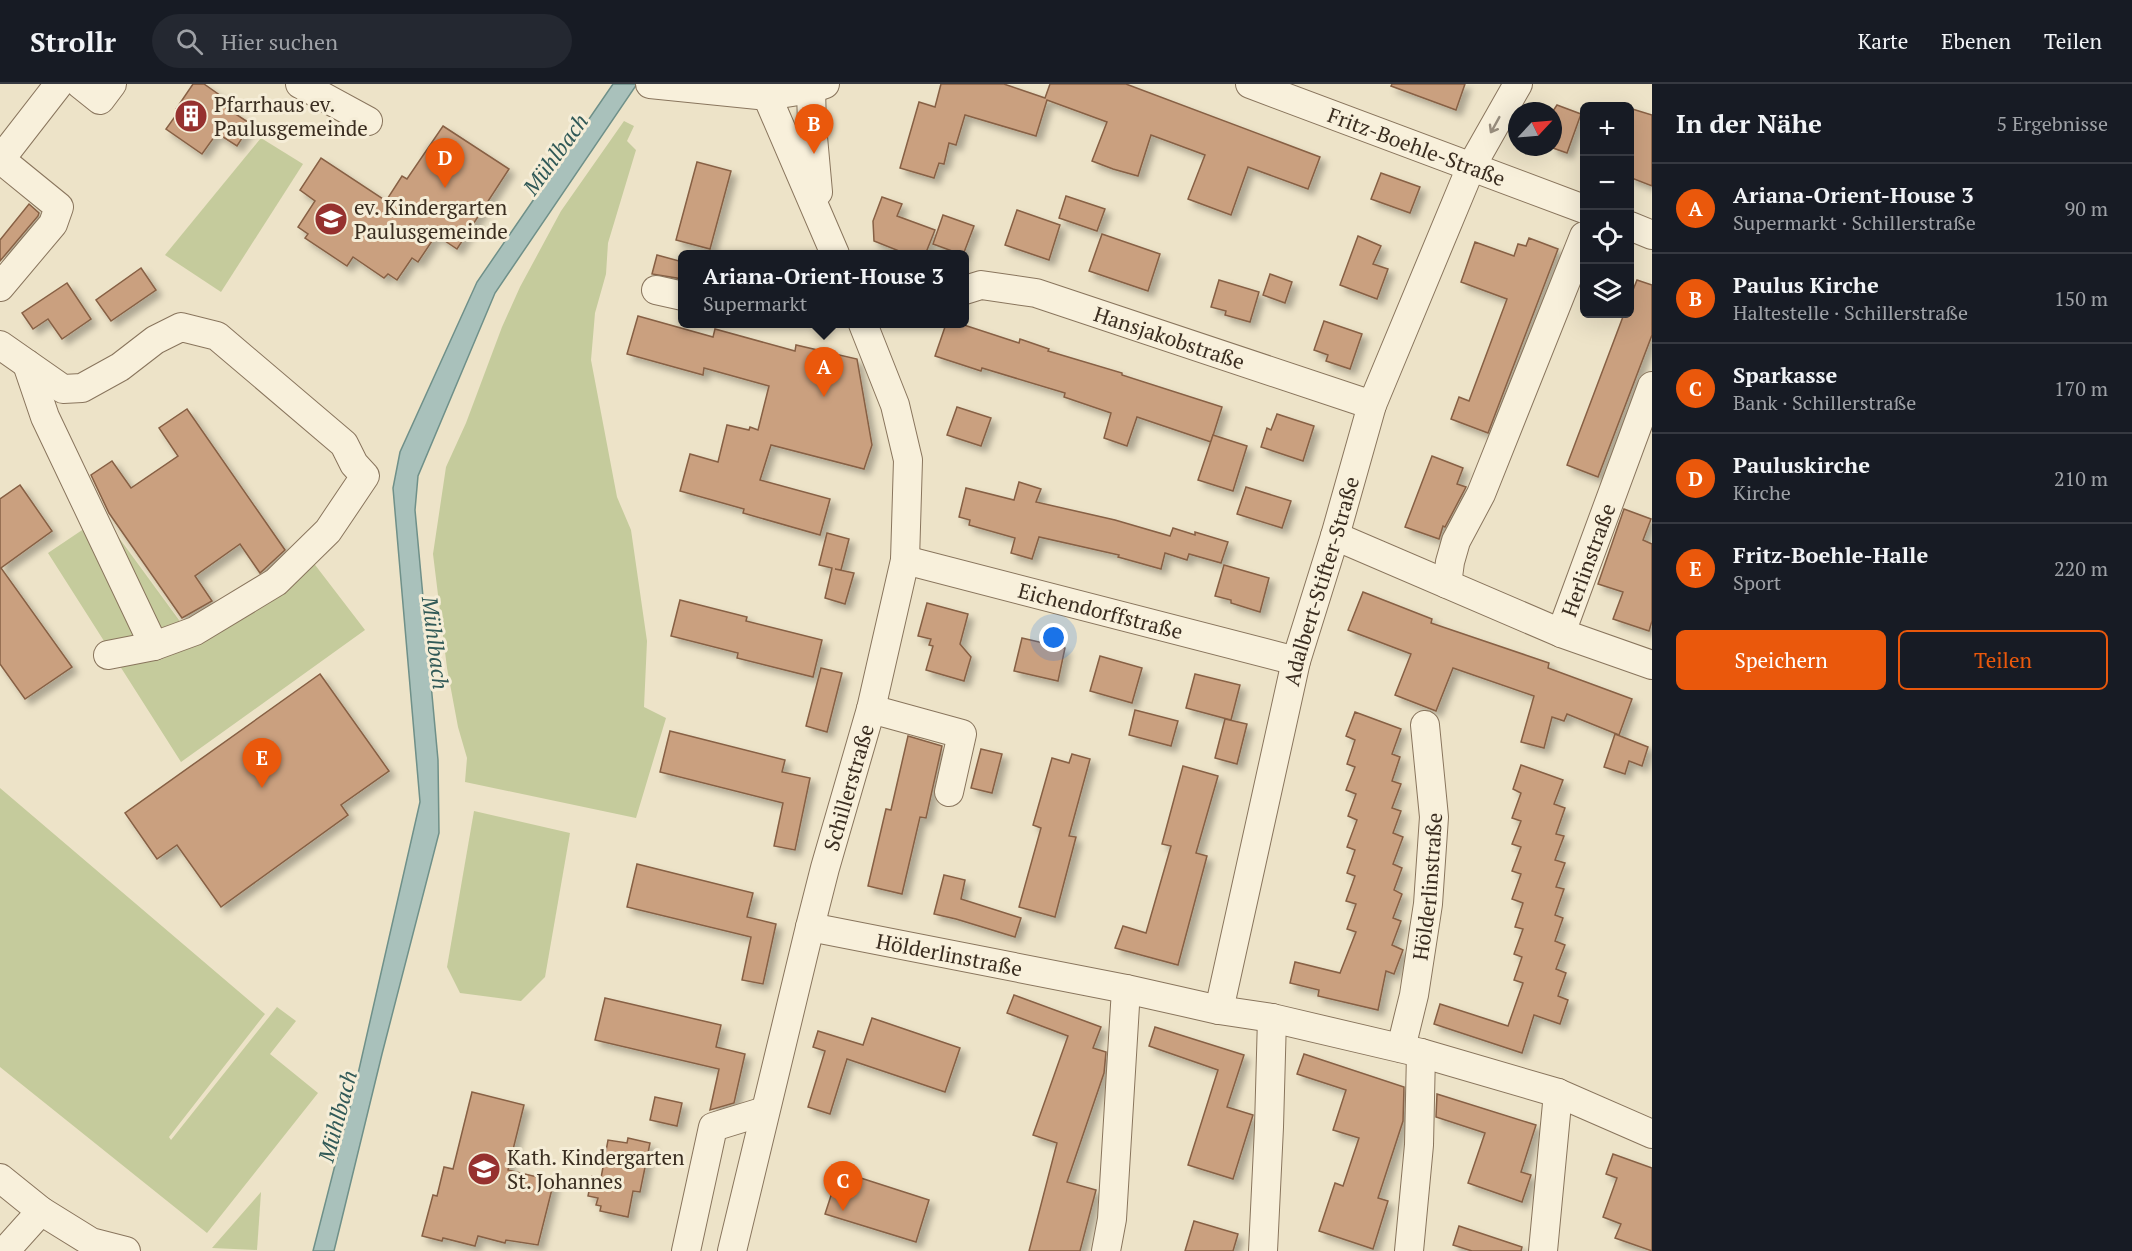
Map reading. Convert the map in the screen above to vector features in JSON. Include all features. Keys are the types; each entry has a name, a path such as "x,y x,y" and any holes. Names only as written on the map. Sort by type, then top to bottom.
{"street":[{"path":"0,287 53,224 60,207 0,159 59,84"},
{"path":"80,84 100,100 112,84"},
{"path":"300,84 368,121"},
{"path":"650,84 767,96 818,87 814,154 820,220"},
{"name":"Fritz-Boehle-Straße","path":"1250,84 1580,208"},
{"name":"Adalbert-Stifter-Straße","path":"1219,1010 1296,661 1335,537 1372,405 1471,167 1518,84"},
{"path":"767,96 832,250"},
{"path":"1634,228 1652,235"},
{"path":"1447,584 1456,541 1481,494 1580,246"},
{"name":"Hansjakobstraße","path":"969,289 981,285 1036,293 1372,405"},
{"path":"0,345 63,389 82,388 120,367 155,340 181,327 217,336 344,444 354,464 365,476 328,531 276,582 195,631 154,646 108,655"},
{"name":"Schillerstraße","path":"732,1251 825,868 871,709 905,560 908,460 895,405 861,328"},
{"path":"27,364 45,417 154,646"},
{"name":"Herlinstraße","path":"1561,633 1652,386"},
{"name":"Herlinstraße","path":"1335,537 1561,633 1652,665"},
{"name":"Eichendorffstraße","path":"905,560 1296,661"},
{"path":"871,709 962,734 949,792"},
{"name":"Hölderlinstraße","path":"1408,1251 1419,1145 1411,1050 1414,995 1428,904 1434,817 1425,725"},
{"name":"Hölderlinstraße","path":"810,927 1126,989 1219,1010 1272,1018 1411,1050 1558,1093 1652,1134"},
{"path":"1106,1251 1112,1219 1126,989"},
{"path":"1263,1251 1272,1018"},
{"path":"1542,1251 1558,1093"},
{"path":"686,1251 713,1127 765,1111"},
{"path":"0,1178 41,1211 95,1246 126,1251"},
{"path":"5,1251 41,1211"}],"green space":[{"path":"624,121 634,126 627,141 636,150 608,243 606,274 595,313 591,360 617,497 631,530 647,641 644,707 666,718 636,818 465,782 467,758 458,727 447,668 433,554 446,467 466,423 502,327 520,287 561,211"},
{"path":"261,138 303,164 221,292 165,255"},
{"path":"103,516 187,631 309,557 365,630 181,762 48,553"},
{"path":"0,788 265,1014 169,1137 171,1140 277,1007 296,1021 270,1054 318,1093 207,1233 0,1067"},
{"path":"474,811 570,833 545,977 521,1001 460,993 447,967"},
{"path":"261,1192 257,1250 212,1248"}],"water":[{"path":"613,84 637,84 495,293 418,476 415,510 438,760 439,833 334,1251 313,1251 355,1087 420,802 393,488 400,452 477,282"}],"building":[{"name":"Pfarrhaus ev. Paulusgemeinde","path":"193,84 204,84 221,96 217,102 251,124 237,146 217,133 202,154 166,129 179,111 176,109"},
{"path":"941,84 1004,84 1045,98 1050,84 1126,84 1320,157 1308,189 1248,167 1231,215 1188,199 1205,155 1151,135 1138,176 1113,169 1092,161 1107,122 1047,100 1036,136 965,115 956,145 949,143 944,164 939,163 934,178 900,168 919,102 935,107"},
{"path":"1392,84 1465,84 1456,110 1391,86"},
{"path":"1562,107 1580,114 1567,153 1562,151"},
{"path":"1634,110 1652,115 1652,186 1634,179"},
{"path":"443,126 509,169 457,249 436,235 418,262 412,258 397,280 388,274 384,278 353,257 347,266 305,238 308,234 298,227 315,201 300,190 321,158 386,201 402,176 407,179"},
{"path":"697,162 731,171 710,249 676,240"},
{"path":"1381,173 1420,187 1410,213 1371,199"},
{"path":"1066,196 1105,209 1097,231 1059,218"},
{"path":"882,197 902,204 897,216 935,230 927,250 896,250 874,241 873,221"},
{"path":"29,204 39,213 38,216 0,261 0,240"},
{"path":"1017,210 1060,225 1049,260 1005,245"},
{"path":"943,215 974,226 965,250 949,250 933,244"},
{"path":"1102,234 1160,254 1148,291 1089,271"},
{"path":"1358,236 1381,246 1373,264 1388,269 1377,299 1340,285"},
{"path":"1529,238 1558,249 1488,433 1451,419 1459,397 1469,401 1507,299 1461,282 1475,242 1514,256 1518,244 1526,246"},
{"path":"657,255 678,261 678,278 652,274"},
{"path":"141,268 156,290 111,321 96,300"},
{"path":"1270,274 1292,282 1285,303 1263,295"},
{"path":"1219,280 1259,292 1250,322 1225,315 1226,311 1211,307"},
{"path":"1637,280 1652,285 1652,335 1598,477 1567,465 1622,318 1634,318 1634,288"},
{"path":"67,283 91,319 62,339 48,319 33,329 22,313"},
{"path":"638,316 713,337 715,329 795,351 796,345 857,359 872,445 864,469 771,445 760,480 830,499 820,535 743,513 744,509 680,491 690,454 718,462 727,425 758,430 769,386 704,368 703,375 627,354"},
{"path":"1324,321 1362,334 1350,369 1326,361 1328,355 1314,350"},
{"path":"969,327 1019,343 1020,339 1049,349 1048,351 1222,407 1211,442 1137,417 1127,446 1104,438 1111,413 1064,397 1065,393 982,368 981,371 935,356 945,328"},
{"path":"957,407 991,418 981,446 947,435"},
{"path":"187,409 285,550 260,573 240,544 195,576 212,601 182,618 109,513 91,475 112,461 131,488 178,456 159,428"},
{"path":"1277,414 1314,426 1303,461 1261,447 1267,428 1271,430"},
{"path":"1213,435 1247,446 1233,491 1198,480"},
{"path":"1432,456 1463,468 1457,484 1466,487 1445,527 1443,526 1439,539 1405,527"},
{"path":"1019,482 1041,489 1036,502 1115,520 1170,536 1173,528 1228,542 1221,563 1189,554 1187,560 1165,553 1161,569 1118,557 1119,555 1039,537 1032,559 1011,553 1015,538 969,525 970,520 959,517 966,488 1014,500"},
{"path":"20,485 52,531 1,568 72,667 25,699 0,664 0,499"},
{"path":"1246,487 1291,501 1282,528 1237,514"},
{"path":"1624,509 1651,519 1643,540 1652,544 1652,621 1649,631 1613,619 1623,592 1598,584"},
{"path":"827,533 849,539 841,570 835,569 854,573 845,604 825,598 832,568 819,565"},
{"path":"1224,565 1269,578 1260,612 1215,596"},
{"path":"1363,592 1432,619 1431,623 1549,663 1548,668 1632,699 1619,735 1567,714 1564,721 1552,717 1544,748 1521,742 1534,696 1453,668 1436,711 1395,695 1411,654 1348,630"},
{"path":"680,600 747,617 746,621 822,640 813,677 737,658 738,653 671,636"},
{"path":"927,603 968,614 960,644 971,657 964,681 926,670 933,646 929,645 931,639 918,636"},
{"path":"1022,638 1065,648 1058,681 1014,671"},
{"path":"1100,656 1142,668 1132,703 1090,691"},
{"path":"821,668 842,673 827,732 806,726"},
{"path":"320,674 389,771 341,805 348,815 221,907 177,845 157,859 125,813"},
{"path":"1195,674 1240,685 1231,720 1186,708"},
{"path":"1135,710 1178,721 1171,746 1129,735"},
{"path":"1355,712 1401,729 1392,754 1400,757 1392,781 1401,784 1392,808 1401,811 1393,833 1403,837 1393,864 1402,868 1394,890 1402,894 1393,918 1401,921 1392,945 1403,950 1394,974 1386,971 1378,1010 1318,996 1319,990 1290,983 1295,962 1340,973 1356,932 1347,929 1356,904 1346,901 1355,876 1347,873 1355,850 1347,847 1357,820 1348,816 1356,794 1346,790 1355,767 1347,764 1355,740 1346,736"},
{"path":"1225,719 1247,724 1237,764 1215,758"},
{"path":"670,731 785,760 782,772 810,778 795,850 774,846 783,803 660,772"},
{"path":"1615,734 1648,747 1642,766 1629,761 1625,774 1604,767"},
{"path":"908,736 942,746 926,818 920,817 902,894 868,886 886,809 891,810"},
{"path":"981,749 1002,754 992,793 971,788"},
{"path":"1072,754 1090,759 1069,836 1076,837 1055,917 1019,907 1041,828 1033,825 1052,758 1069,763"},
{"path":"1521,765 1563,780 1554,804 1565,808 1556,834 1564,836 1555,860 1565,863 1556,887 1564,889 1555,915 1563,918 1555,941 1565,945 1556,969 1566,973 1558,996 1568,1000 1560,1024 1534,1015 1522,1053 1434,1024 1440,1004 1508,1026 1523,983 1514,980 1522,957 1514,954 1523,929 1515,927 1523,903 1512,899 1521,874 1512,871 1521,847 1512,844 1521,821 1512,818 1521,793 1513,789"},
{"path":"1183,766 1218,776 1196,853 1207,856 1178,965 1115,948 1123,926 1146,933 1171,846 1162,844"},
{"path":"637,864 753,893 747,917 776,924 763,984 742,980 751,937 627,907"},
{"path":"944,875 965,880 961,899 1021,918 1015,937 934,914"},
{"path":"1014,995 1101,1027 1093,1048 1106,1052 1104,1073 1067,1182 1096,1190 1080,1251 1029,1251 1057,1143 1033,1135 1068,1036 1007,1013"},
{"path":"605,998 721,1025 716,1047 745,1054 734,1103 710,1110 719,1069 595,1040"},
{"path":"872,1018 960,1048 945,1092 847,1059 830,1114 808,1107 825,1051 813,1047 818,1031 863,1045"},
{"path":"1155,1027 1244,1055 1227,1107 1253,1115 1233,1179 1188,1165 1218,1070 1149,1046"},
{"path":"1304,1054 1404,1087 1403,1121 1378,1198 1388,1201 1373,1249 1319,1231 1335,1183 1343,1186 1359,1138 1333,1130 1346,1090 1297,1074"},
{"name":"Kath. Kindergarten St. Johannes","path":"472,1092 524,1105 508,1170 554,1181 538,1245 506,1240 505,1243 478,1236 475,1246 443,1238 442,1241 422,1236 433,1195 437,1196 444,1167 453,1169"},
{"path":"1437,1094 1536,1125 1521,1172 1531,1175 1522,1202 1468,1183 1485,1133 1436,1117"},
{"path":"655,1097 682,1103 677,1126 650,1120"},
{"path":"628,1138 650,1143 640,1192 633,1191 628,1217 600,1211 601,1206 596,1205 598,1198 588,1196 592,1176 601,1178 608,1140 627,1143"},
{"path":"1613,1154 1652,1168 1652,1251 1615,1238 1621,1224 1603,1217 1617,1178 1606,1174"},
{"path":"839,1171 929,1200 916,1242 825,1214"},
{"path":"1194,1221 1238,1234 1233,1251 1185,1251"},
{"path":"1459,1226 1522,1247 1521,1251 1472,1251 1453,1245"}],"place":[{"name":"Pfarrhaus ev. Paulusgemeinde","path":"191,116"},
{"name":"Paulus Kirche","path":"814,154"},
{"name":"Pauluskirche","path":"445,188"},
{"name":"ev. Kindergarten Paulusgemeinde","path":"331,219"},
{"name":"Ariana-Orient-House 3","path":"824,397"},
{"name":"Fritz-Boehle-Halle","path":"262,788"},
{"name":"Kath. Kindergarten St. Johannes","path":"484,1169"},
{"name":"Sparkasse","path":"843,1211"}],"water label":[{"name":"Mühlbach","path":"555,154"},
{"name":"Mühlbach","path":"436,643"},
{"name":"Mühlbach","path":"337,1116"}]}
